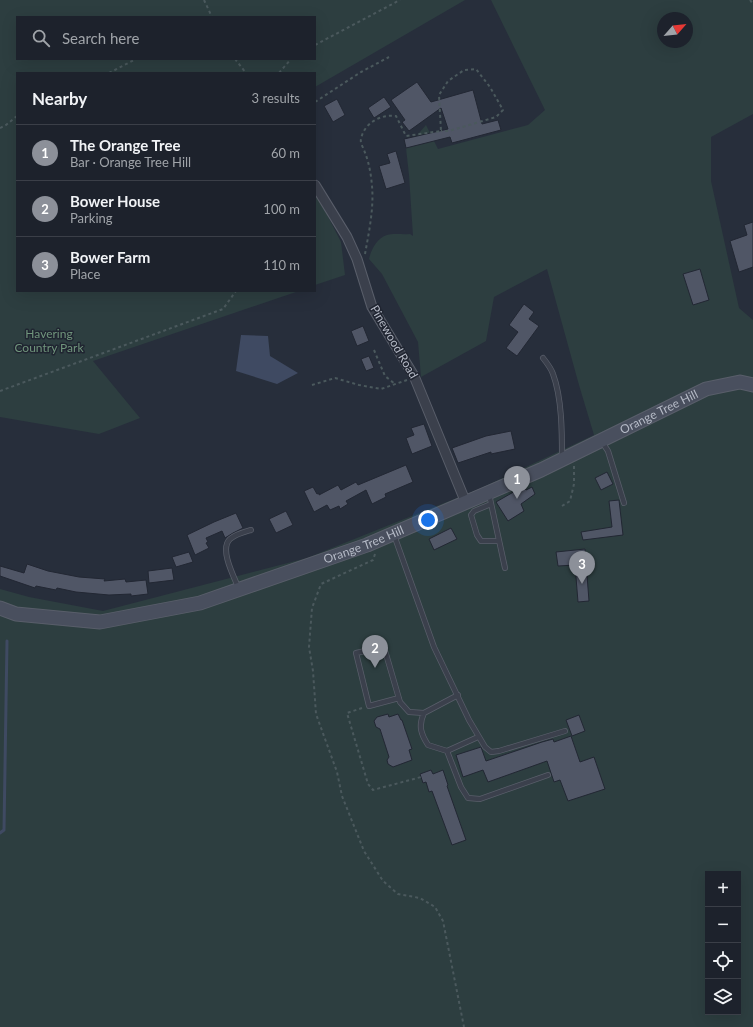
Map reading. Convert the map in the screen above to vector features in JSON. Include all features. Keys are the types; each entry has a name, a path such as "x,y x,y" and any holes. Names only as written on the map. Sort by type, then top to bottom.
{"main road":[{"name":"Orange Tree Hill","path":"0,608 16,614 100,622 200,603 367,545 466,503 490,498 566,457 706,389 740,382 753,385"}],"street":[{"name":"Pinewood Road","path":"316,187 347,237 357,259 372,307 415,378 466,503"}],"lane":[{"path":"543,358 553,373 557,388 566,457"},
{"path":"601,440 608,451 624,504"},
{"path":"499,541 481,541 477,535 471,515 471,513 490,498 505,568"},
{"path":"239,590 225,552 226,544 230,539 251,530"},
{"path":"393,534 434,647 478,737 485,747 491,752 499,751 565,731"},
{"path":"399,698 369,706 356,653 384,647 399,698 400,702 409,712 424,714"},
{"path":"458,695 424,714 421,719 421,733 428,745 447,751 478,737"},
{"path":"447,751 461,787 468,798 480,799 548,775"}],"path":[{"path":"204,0 212,16"},
{"path":"316,44 400,0"},
{"path":"750,0 753,4"},
{"path":"316,101 361,72 389,57"},
{"path":"111,72 134,60"},
{"path":"236,60 245,72"},
{"path":"280,72 290,60"},
{"path":"362,275 372,203 369,162 361,141 363,132 370,123 390,115 396,116 406,136 449,131 496,117 503,110 490,87 476,69 464,70 448,81 439,95 442,131"},
{"path":"0,128 16,117"},
{"path":"0,391 223,309 235,292"},
{"path":"374,350 385,376 395,384"},
{"path":"312,385 335,378 359,385 381,389 415,378"},
{"path":"562,506 570,501 574,484 574,467 566,457"},
{"path":"380,540 373,560 322,584 312,608 309,647 316,714 337,772 342,796 364,852 383,881 398,894 420,898 435,907 443,921 464,1027"},
{"path":"369,706 347,713 368,784 373,790 421,777"}],"green space":[{"name":"Havering Country Park","path":"0,0 465,0 316,86 316,72 16,72 16,292 296,292 93,361 140,418 99,434 0,417"},
{"path":"491,0 753,0 753,114 711,137 711,181 739,308 753,320 753,1027 0,1027 0,589 29,597 103,611 307,558 479,489 594,435 547,269 494,297 486,341 421,377 418,342 382,274 369,259 375,245 383,237 390,234 410,234 413,236 406,148 426,125 438,149 528,125 545,110"},
{"path":"316,193 341,242 345,275 316,285"}],"water":[{"path":"241,335 268,336 270,356 298,373 277,384 236,371"}],"building":[{"path":"417,82 431,102 473,90 482,124 498,120 501,130 452,143 450,137 406,148 404,139 448,129 441,108 409,131 402,122 405,120 391,100"},
{"path":"384,97 391,107 374,118 368,108"},
{"path":"337,99 345,115 333,122 324,106"},
{"path":"396,151 405,183 386,189 379,166 390,163 387,154"},
{"path":"753,222 753,267 739,272 730,241 747,235 744,225"},
{"path":"700,269 709,300 693,305 683,274"},
{"path":"524,304 534,312 529,319 539,326 517,356 506,348 518,332 509,325"},
{"path":"363,326 369,341 357,346 351,331"},
{"path":"369,356 374,368 366,371 361,359"},
{"path":"424,424 432,446 412,454 406,438 414,435 411,428"},
{"path":"511,431 515,449 491,454 491,452 458,463 452,448 486,436"},
{"path":"406,465 413,482 385,494 386,497 372,504 366,490 346,501 348,504 340,509 339,506 330,510 327,505 314,512 304,491 313,487 319,495 338,485 341,490 356,482 358,485"},
{"path":"607,472 613,484 601,490 595,478"},
{"path":"524,486 526,490 532,487 535,494 521,504 524,511 508,521 496,502"},
{"path":"619,500 623,535 583,540 581,532 612,527 609,501"},
{"path":"286,511 293,525 276,533 269,519"},
{"path":"236,513 243,528 225,538 222,531 206,538 208,542 206,543 209,548 195,555 187,535"},
{"path":"451,528 457,539 434,550 429,539"},
{"path":"585,549 589,601 578,602 575,565 558,566 556,552"},
{"path":"189,552 193,562 176,567 172,557"},
{"path":"27,564 48,571 79,577 105,579 104,581 125,579 126,582 146,580 148,594 131,596 131,594 109,595 76,592 57,588 56,590 36,586 35,588 0,576 0,566 24,573"},
{"path":"172,568 174,580 149,583 148,571"},
{"path":"388,714 389,717 398,714 402,720 412,749 409,750 412,760 393,767 388,764 387,760 389,757 380,729 376,727 374,721 377,717"},
{"path":"579,715 585,731 572,736 566,720"},
{"path":"571,736 580,762 594,757 605,789 568,801 560,780 554,782 547,761 488,782 483,770 463,777 456,755 481,747 486,761 542,742 553,739 554,742"},
{"path":"431,770 433,774 443,770 466,840 452,845 432,791 429,792 426,782 423,783 420,774"}],"waterway":[{"path":"0,833 4,830 7,641"}],"place":[{"name":"The Orange Tree","path":"517,499"},
{"name":"Bower Farm","path":"582,584"},
{"name":"Bower House","path":"375,668"}]}
